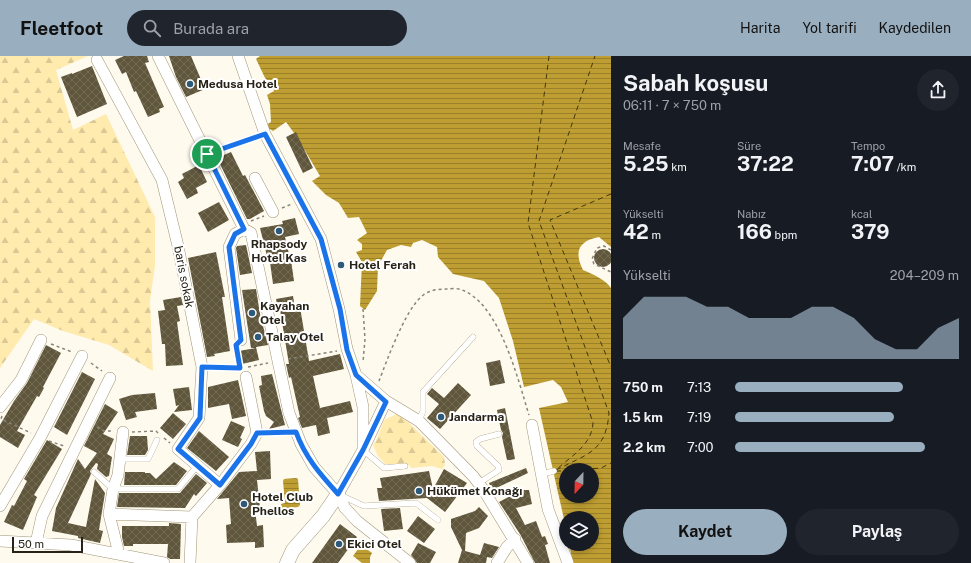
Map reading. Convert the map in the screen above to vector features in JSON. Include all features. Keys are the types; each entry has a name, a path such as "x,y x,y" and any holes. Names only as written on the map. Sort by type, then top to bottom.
{"street":[{"path":"158,56 244,229 251,233 262,277 278,364 289,413 301,444 314,467 338,494 345,508 357,521 410,563"},
{"path":"238,56 265,134 321,239 340,309 347,350 359,377 363,407 363,450"},
{"name":"baris sokak","path":"97,60 162,180 178,246 202,367 200,418 178,449 220,485"},
{"path":"255,178 273,212"},
{"path":"241,340 229,247 235,234 244,229"},
{"path":"2,409 21,380 43,341"},
{"path":"0,506 40,438 82,356"},
{"path":"190,563 192,517 220,485 251,444 257,433 246,377"},
{"path":"359,377 375,390 386,402 419,421 478,483 528,563"},
{"path":"36,543 42,516 87,421 110,378"},
{"path":"287,563 293,550 323,516 338,494 363,450 386,402"},
{"path":"532,425 548,509 568,563"},
{"path":"118,554 109,514 113,490 118,475 123,432"},
{"path":"109,514 192,517"},
{"path":"497,563 507,547 515,540"},
{"path":"0,541 71,545 164,563"}],"lane":[{"path":"419,421 424,411 423,392 473,337"},
{"path":"478,483 499,470 498,466 477,446 476,442 480,439 499,434"},
{"path":"120,459 148,459 157,440"},
{"path":"363,450 384,468 405,466"},
{"path":"94,472 113,490 178,490 197,466"},
{"path":"542,474 554,471"},
{"path":"338,494 364,506 416,503 438,520"}],"path":[{"path":"207,154 265,134"},
{"path":"611,250 604,246 597,248 592,259 594,264 611,272"},
{"path":"375,390 401,330 421,296 436,289 459,289 478,300 493,317 506,345 532,425"},
{"path":"359,377 365,339 363,309"},
{"path":"202,367 240,368 236,345 241,340"},
{"path":"43,341 82,356 110,378"},
{"path":"306,356 347,350"},
{"path":"2,409 1,419 40,438 74,449"},
{"path":"87,421 104,431 123,432"},
{"path":"257,433 296,432"}],"green space":[{"path":"0,56 88,56 56,70 73,130 106,114 155,217 155,265 150,301 153,371 109,345 63,331 34,319 0,368"},
{"path":"399,413 444,457 445,465 442,469 432,466 412,468 407,464 385,464 378,456 373,445 377,439 384,420"}],"shaded area":[{"path":"260,56 611,56 611,247 599,237 586,241 580,248 579,258 583,270 602,279 611,288 611,563 573,563 570,551 599,551 599,511 562,511 560,503 599,503 599,463 559,463 559,497 539,408 568,402 561,387 553,380 524,387 513,341 499,298 484,281 453,274 438,257 437,247 422,240 413,243 411,247 401,245 387,250 378,266 377,291 365,310 360,306 362,262 356,252 362,250 362,244 357,240 367,233 359,217 348,218 339,203 326,195 312,181 320,176 297,137 286,122 273,131 265,126 271,122 270,104 267,95 274,91 272,80 266,80 256,59"},
{"path":"284,479 298,479 300,505 298,507 289,508 289,512 281,512 281,504 285,503 283,481"},
{"path":"361,545 372,553 370,563 362,563 353,556"}],"building":[{"path":"124,56 147,56 149,62 145,63 164,107 159,109 160,112 148,117 136,91 134,92 126,72 122,74 115,60"},
{"path":"169,56 191,56 205,89 186,97 176,77"},
{"path":"92,66 107,104 77,117 61,77"},
{"path":"296,132 313,168 303,173 286,137"},
{"path":"231,152 243,176 245,175 264,211 250,219 247,219 217,158"},
{"path":"199,165 207,182 196,188 198,193 187,199 178,182 184,178 182,174"},
{"path":"219,202 229,220 208,232 198,213"},
{"path":"295,218 299,234 285,237 289,254 290,253 294,281 273,284 269,255 267,256 260,228 283,224 282,221"},
{"path":"246,245 252,273 240,275 236,248 237,246"},
{"path":"603,249 611,255 611,261 609,264 603,267 597,264 594,258 597,252"},
{"path":"216,252 225,297 222,297 230,351 207,357 188,258"},
{"path":"256,289 262,326 268,345 256,347 259,360 242,364 239,351 256,348 251,348 242,290"},
{"path":"293,296 295,308 300,307 309,361 340,354 344,369 313,376 320,408 350,401 353,412 327,418 330,433 318,436 316,425 302,428 298,418 300,417 291,377 289,378 286,364 289,364 280,310 278,311 276,299"},
{"path":"181,297 183,305 177,306 180,321 177,322 183,365 166,366 165,344 162,344 158,311 165,310 163,300"},
{"path":"46,345 61,353 39,397 37,396 17,431 25,435 18,448 0,437 0,425 14,401 27,383"},
{"path":"500,360 505,383 490,386 486,363"},
{"path":"82,372 95,379 67,435 54,427"},
{"path":"272,374 285,425 269,429 274,422 266,416 259,386 262,385 261,376"},
{"path":"238,380 246,416 232,419 229,404 208,408 208,387"},
{"path":"458,383 471,395 440,429 427,418 439,404 427,394 432,388 444,398"},
{"path":"189,387 192,410 174,412 179,405 176,406 173,389"},
{"path":"155,393 157,409 135,412 137,417 126,420 119,399 132,395"},
{"path":"105,404 118,412 103,434 114,439 107,454 112,457 109,476 106,477 97,469 98,464 96,463 90,471 91,474 68,523 86,527 95,479 105,493 99,530 103,531 100,543 78,538 78,536 52,531 56,508 78,459 85,469 97,453 84,446"},
{"path":"505,408 515,459 510,460 507,460 502,437 503,433 497,410"},
{"path":"173,413 186,424 173,439 160,428"},
{"path":"231,421 245,427 238,447 222,440"},
{"path":"199,431 229,457 216,471 187,448"},
{"path":"130,436 147,436 148,450 145,455 127,455"},
{"path":"47,440 62,449 34,495 37,497 23,530 4,522 12,505 14,506 27,481 24,479"},
{"name":"Hotel Club Phellos","path":"270,451 271,479 257,480 260,508 255,509 257,526 263,525 264,547 255,548 255,542 227,543 226,525 231,524 229,498 217,499 239,472 257,471 255,452"},
{"path":"174,462 187,471 176,485 124,485 125,472 150,473 156,479"},
{"path":"526,468 528,473 492,490 489,483"},
{"name":"Hükümet Konağı","path":"444,469 467,483 445,512 427,498 379,501 377,488 382,488 380,478 429,471 433,489"},
{"path":"196,474 207,483 196,496 194,494 185,508 117,507 119,493 180,493"},
{"path":"522,490 529,490 532,504 516,508 525,525 536,521 542,537 545,536 548,544 545,545 550,563 535,563 520,534 499,502"},
{"path":"479,507 488,516 479,528 466,533 465,551 480,555 484,543 499,547 492,558 487,557 486,563 458,563 462,550 451,527 451,519 475,511"},
{"path":"400,508 403,529 384,531 381,509"},
{"path":"418,516 435,529 424,543 407,531"},
{"path":"169,523 181,524 180,559 170,559 167,557 168,544 133,544 133,546 124,546 122,526 169,526"},
{"name":"Ekici Otel","path":"340,524 357,537 338,563 312,563"},
{"path":"418,543 436,552 430,563 417,563 411,555"}],"ferry route":[{"path":"549,56 528,223 593,423 592,431 585,444 556,470"},
{"path":"556,470 586,455 599,444 604,436 609,413 539,221 595,56"},
{"path":"611,194 550,220 611,367"},
{"path":"599,468 611,463"}],"place":[{"name":"Medusa Hotel","path":"190,84"},
{"name":"Rhapsody Hotel Kas","path":"279,231"},
{"name":"Hotel Ferah","path":"341,265"},
{"name":"Kayahan Otel","path":"252,313"},
{"name":"Talay Otel","path":"258,337"},
{"name":"Jandarma","path":"441,417"},
{"name":"Hükümet Konağı","path":"419,491"},
{"name":"Hotel Club Phellos","path":"244,504"},
{"name":"Ekici Otel","path":"339,544"}],"route":[{"path":"265,134 321,239 340,309 347,350 356,375 375,390 386,402 363,450 338,494 314,467 296,432 257,433 251,444 220,485 178,449 200,418 202,367 240,368 236,345 241,340 229,247 235,234 244,229 207,154 265,134"}]}
